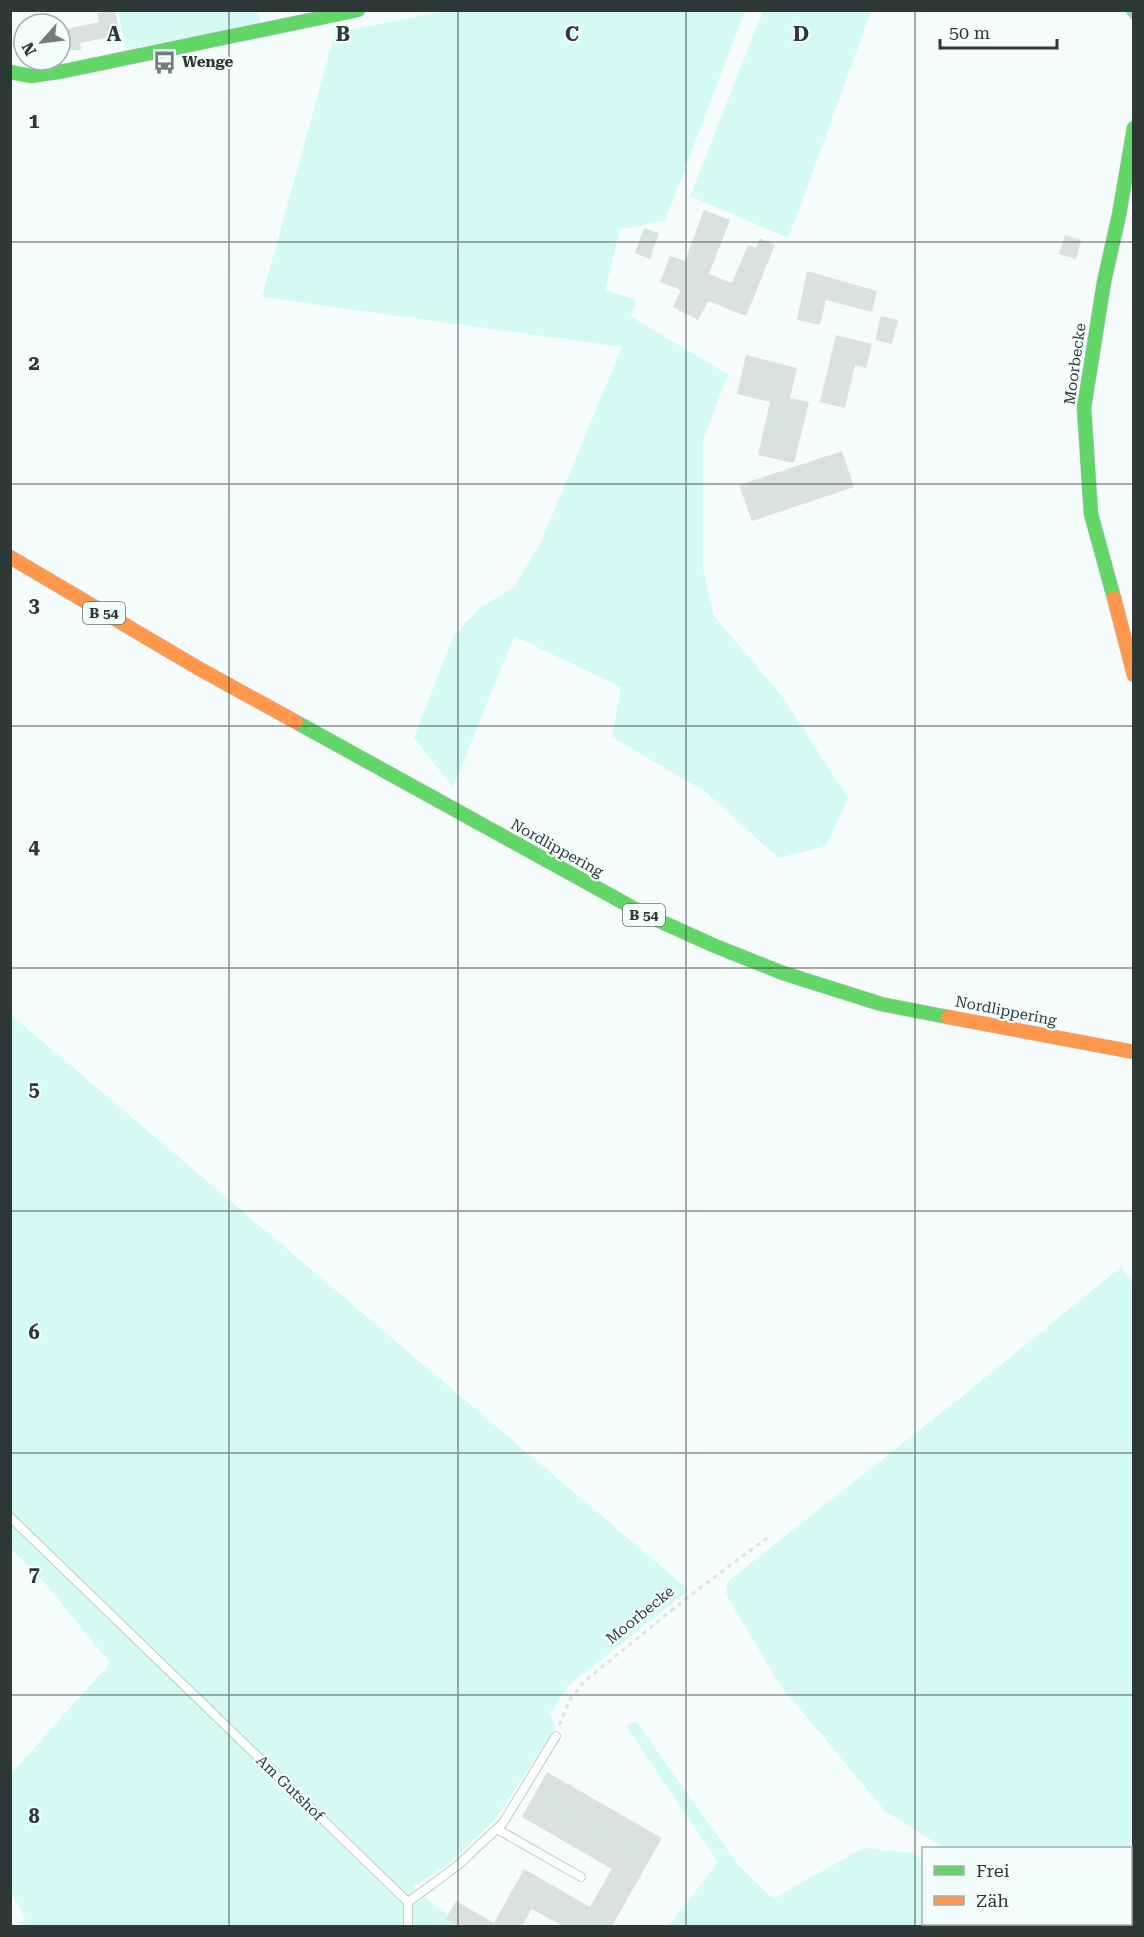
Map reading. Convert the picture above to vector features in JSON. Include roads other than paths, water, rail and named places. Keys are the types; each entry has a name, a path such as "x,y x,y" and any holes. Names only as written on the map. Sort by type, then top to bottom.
{"main road":[{"path":"10,72 31,76 64,71 358,10"},
{"name":"Moorbecke","path":"1134,128 1119,215 1104,282 1084,408 1091,514 1134,675"},
{"name":"Nordlippering","path":"10,557 198,668 528,851 644,914 715,946 783,973 881,1004 1134,1052"}],"lane":[{"name":"Am Gutshof","path":"10,1517 408,1902"},
{"path":"408,1926 408,1902 457,1866 502,1823 556,1736"},
{"path":"496,1829 581,1877"}],"waterway":[{"path":"1127,10 1134,19"}],"place":[{"name":"Wenge","path":"164,62"}]}
